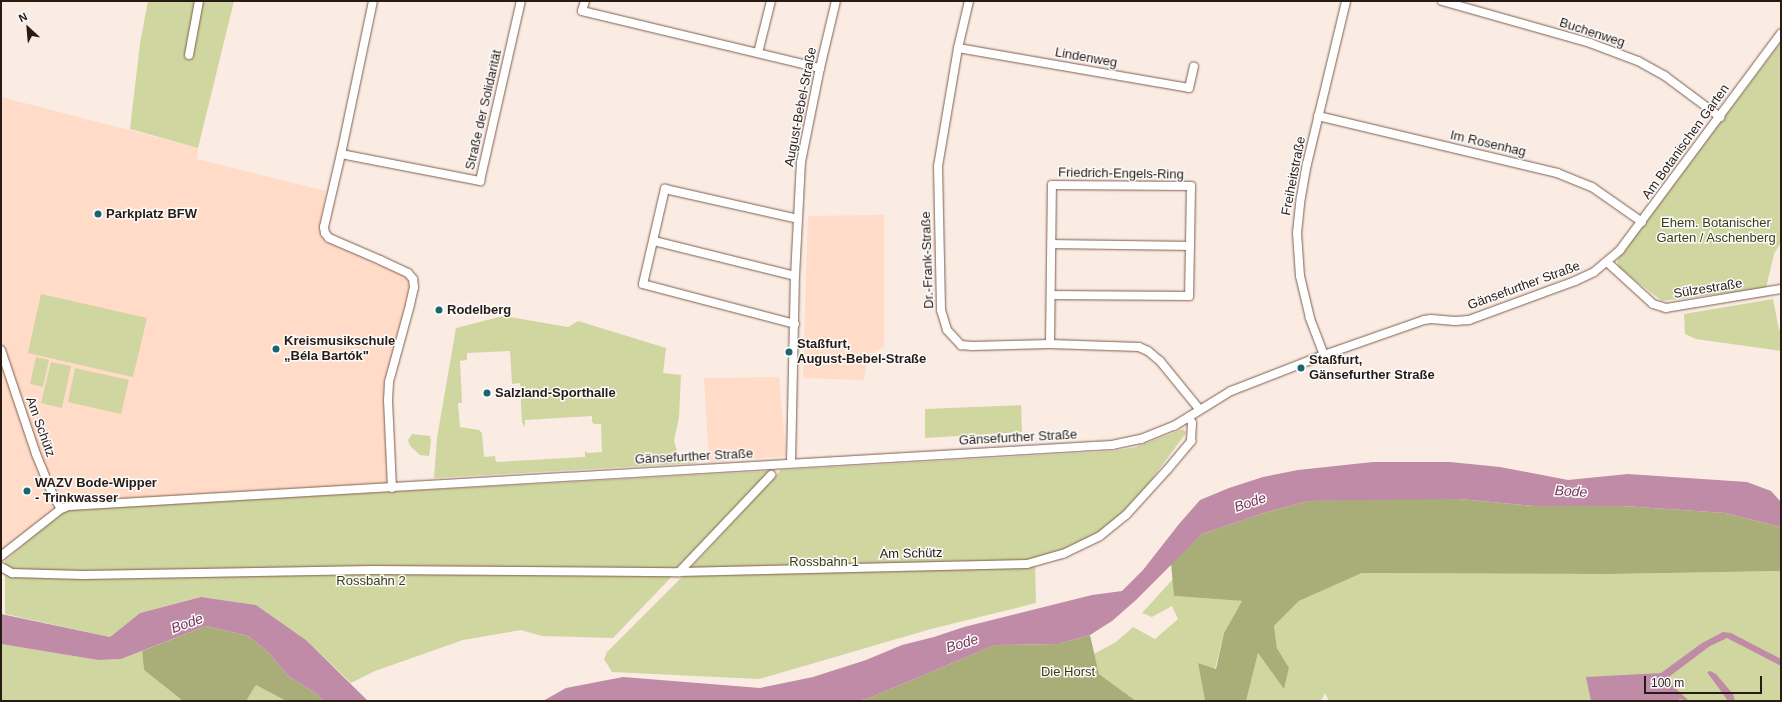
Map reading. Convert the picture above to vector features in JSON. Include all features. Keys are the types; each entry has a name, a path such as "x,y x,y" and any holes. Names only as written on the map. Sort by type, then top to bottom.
{"street":[{"path":"189,55 199,1"},
{"path":"373,1 324,227 324,233 328,238 408,273 413,279 414,287 410,305 389,382 388,400 392,488"},
{"name":"Straße der Solidarität","path":"341,154 480,181 521,1"},
{"path":"585,1 582,11 820,68"},
{"path":"758,53 771,1"},
{"name":"August-Bebel-Straße","path":"791,463 795,276 801,162 820,68 836,1"},
{"name":"Dr.-Frank-Straße","path":"969,1 958,48 938,166 941,310 943,321 953,338 961,345 1131,345 1148,351 1160,361 1200,410"},
{"name":"Freiheitstraße","path":"1324,355 1310,318 1300,276 1296,233 1301,197 1318,116 1346,1"},
{"name":"Buchenweg","path":"1442,1 1590,43 1638,61 1665,76 1720,117"},
{"name":"Am Botanischen Garten","path":"1607,262 1617,254 1642,222 1781,33"},
{"name":"Lindenweg","path":"958,48 1189,88 1194,67"},
{"name":"Im Rosenhag","path":"1318,116 1557,172 1592,187 1642,222"},
{"name":"Friedrich-Engels-Ring","path":"1050,344 1052,185 1190,186 1189,296 1051,295"},
{"path":"795,324 643,284 654,242 665,189 798,219"},
{"path":"654,242 795,276"},
{"path":"1052,244 1190,246"},
{"name":"Gänsefurther Straße","path":"61,509 69,506 1112,445 1146,438 1189,417 1231,391 1324,355 1424,320 1431,319 1455,322 1469,320 1575,281 1594,272 1607,262"},
{"name":"Sülzestraße","path":"1607,262 1653,304 1660,307 1678,307 1781,289"},
{"name":"Am Schütz","path":"1,350 36,454 52,494 61,509"},
{"name":"Am Schütz","path":"1,567 12,573 83,575 373,570 679,572 1027,564 1062,554 1100,536 1126,515 1191,441 1192,430 1189,417"},
{"path":"679,572 771,475"},
{"path":"1,556 61,509"}],"shaded area":[{"path":"1,97 198,148 197,159 326,191 320,229 324,239 407,276 410,284 409,297 388,369 384,404 389,493 67,510 58,515 5,561 1,560"},
{"path":"884,215 884,347 868,355 864,380 803,378 808,216"},
{"path":"779,377 786,456 709,462 704,378"}],"green space":[{"path":"148,1 234,1 198,148 130,129 140,44"},
{"name":"Ehem. Botanischer Garten / Aschenberg","path":"1781,42 1781,242 1774,254 1766,288 1662,301 1619,268 1617,260"},
{"path":"41,294 147,318 133,377 28,353"},
{"path":"1773,299 1779,330 1781,330 1781,351 1696,339 1685,334 1684,314"},
{"path":"503,316 568,327 578,321 666,348 663,373 681,375 679,417 674,441 678,454 696,459 697,463 434,478 437,438 456,328","holes":["510,351 512,384 520,383 522,422 525,427 525,420 592,416 592,422 594,424 601,424 602,452 588,453 585,451 585,457 496,462 495,456 484,457 482,433 479,430 460,427 458,403 462,403 460,361 467,360 467,353"]},
{"path":"36,357 49,360 43,387 30,384"},
{"path":"51,362 71,366 62,408 41,403"},
{"path":"75,368 129,380 121,414 68,402"},
{"path":"1021,405 1022,432 925,438 925,409"},
{"name":"Rossbahn 1","path":"1183,429 1186,433 1146,487 1124,511 1101,531 1063,553 1035,561 1036,603 931,629 759,679 612,672 604,659 607,652 684,575 781,470 1113,451 1136,447"},
{"path":"412,434 430,436 431,441 429,456 420,455 410,446 408,440"},
{"name":"Rossbahn 2","path":"769,472 769,475 613,638 542,636 521,630 463,640 375,671 351,683 306,640 256,605 201,597 140,613 110,637 5,614 5,561 58,515 67,510"},
{"path":"1459,499 1534,506 1624,506 1725,513 1781,527 1781,571 1611,574 1362,573 1299,601 1274,626 1277,648 1289,668 1284,689 1258,653 1246,701 1205,701 1198,663 1216,669 1224,633 1242,601 1174,596 1171,563 1202,534 1264,513 1308,501"},
{"path":"1781,571 1781,701 1329,701 1325,693 1321,701 1245,701 1258,653 1284,688 1289,668 1277,648 1274,626 1299,601 1362,573 1611,574"},
{"path":"1173,579 1175,596 1242,601 1224,633 1215,669 1198,663 1205,701 1136,701 1099,674 1094,654 1116,642 1133,627 1155,639 1178,619 1172,606 1152,617 1142,613"},
{"path":"206,626 248,636 269,653 288,676 317,694 323,701 286,701 256,685 246,701 183,701 144,670 142,651"},
{"name":"Die Horst","path":"1090,635 1099,674 1136,701 855,701 867,699 995,645 1058,644"},
{"path":"1,644 98,660 121,659 142,651 144,670 183,701 1,701"},
{"path":"256,685 286,701 246,701"}],"water":[{"name":"Bode","path":"1373,462 1450,462 1500,467 1568,480 1628,474 1747,482 1771,491 1781,502 1781,527 1725,513 1624,506 1534,506 1459,499 1308,501 1264,513 1202,534 1136,600 1112,621 1090,635 1058,644 995,645 867,699 855,701 543,701 566,688 623,677 760,688 813,677 866,660 902,645 934,637 964,627 1092,595 1122,591 1143,570 1200,500 1229,488 1263,477 1298,470"},
{"name":"Bode","path":"201,597 256,605 306,640 368,701 323,701 317,694 288,676 269,653 248,636 206,626 121,659 98,660 1,644 1,614 110,637 140,613"},
{"path":"1723,632 1731,633 1781,659 1781,666 1727,638 1710,646 1670,676 1668,681 1689,701 1679,699 1679,701 1591,701 1586,677 1661,673 1702,643"},
{"path":"1710,671 1716,674 1733,694 1735,701 1728,701 1707,672"}],"place":[{"name":"Parkplatz BFW","path":"98,214"},
{"name":"Rodelberg","path":"439,310"},
{"name":"Kreismusikschule „Béla Bartók\"","path":"276,349"},
{"name":"Staßfurt, August-Bebel-Straße","path":"789,352"},
{"name":"Staßfurt, Gänsefurther Straße","path":"1301,368"},
{"name":"Salzland-Sporthalle","path":"487,393"},
{"name":"WAZV Bode-Wipper - Trinkwasser","path":"27,491"}]}
